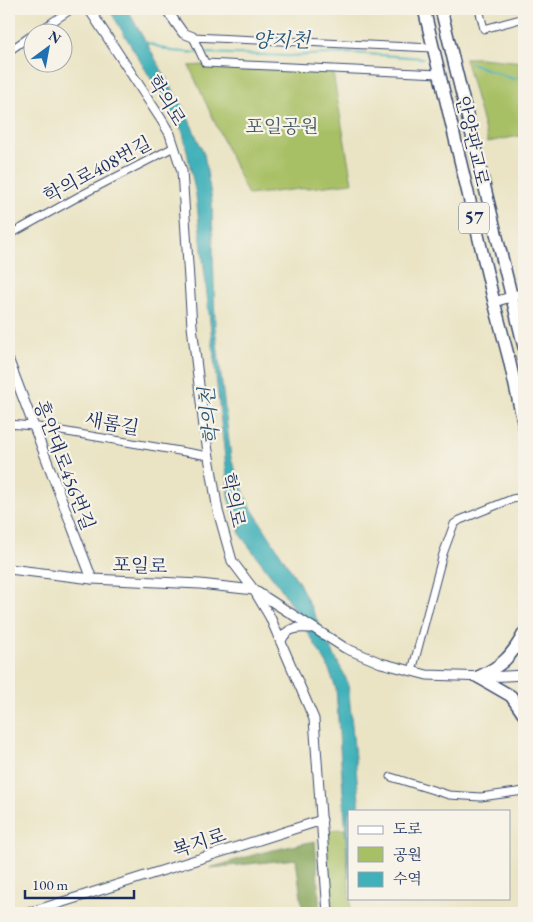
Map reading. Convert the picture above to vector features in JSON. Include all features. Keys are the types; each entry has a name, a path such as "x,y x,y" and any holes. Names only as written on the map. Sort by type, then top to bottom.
{"main road":[{"name":"안양판교로","path":"424,9 524,426"},
{"name":"안양판교로","path":"441,9 518,295 524,347"},
{"path":"478,677 506,662 518,646 524,633"},
{"path":"478,677 511,696 524,715"}],"street":[{"path":"52,22 72,9"},
{"name":"학의로","path":"89,9 170,134 182,171 192,326 218,511 232,561 254,590 283,637 314,719 328,913"},
{"path":"166,9 183,33 193,37 433,48"},
{"path":"479,9 484,29 524,18"},
{"path":"193,37 205,63 440,74"},
{"path":"9,51 22,43"},
{"name":"학의로408번길","path":"9,235 174,147"},
{"path":"494,302 518,295"},
{"name":"흥안대로456번길","path":"9,361 32,426 92,579"},
{"name":"새롬길","path":"9,424 32,426 209,456"},
{"path":"524,497 512,499 454,524 443,554 412,671 428,676 478,677 524,675"},
{"name":"포일로","path":"9,569 92,579 200,584 254,590 345,648 381,663 412,671"},
{"path":"283,637 298,627 312,628"},
{"path":"391,777 449,795 481,797 524,791"},
{"name":"복지로","path":"28,913 322,820"}],"green space":[{"path":"465,58 524,62 524,135 488,142"},
{"name":"포일공원","path":"189,66 332,68 352,183 248,195"},
{"path":"345,829 348,900 350,900 351,913 332,913 326,830"},
{"path":"315,841 320,913 303,913 296,859 210,868 260,853"}],"water":[{"name":"학의천","path":"109,9 127,9 186,113 204,154 212,201 215,328 231,458 248,503 299,583 348,683 360,810 348,810 348,864 336,689 327,664 280,587 241,536 230,503 196,195 183,132"}],"waterway":[{"name":"양지천","path":"145,42 171,51 199,53"},
{"name":"양지천","path":"204,53 289,56 351,53 423,58"},
{"name":"양지천","path":"470,63 513,79 524,75"}]}
